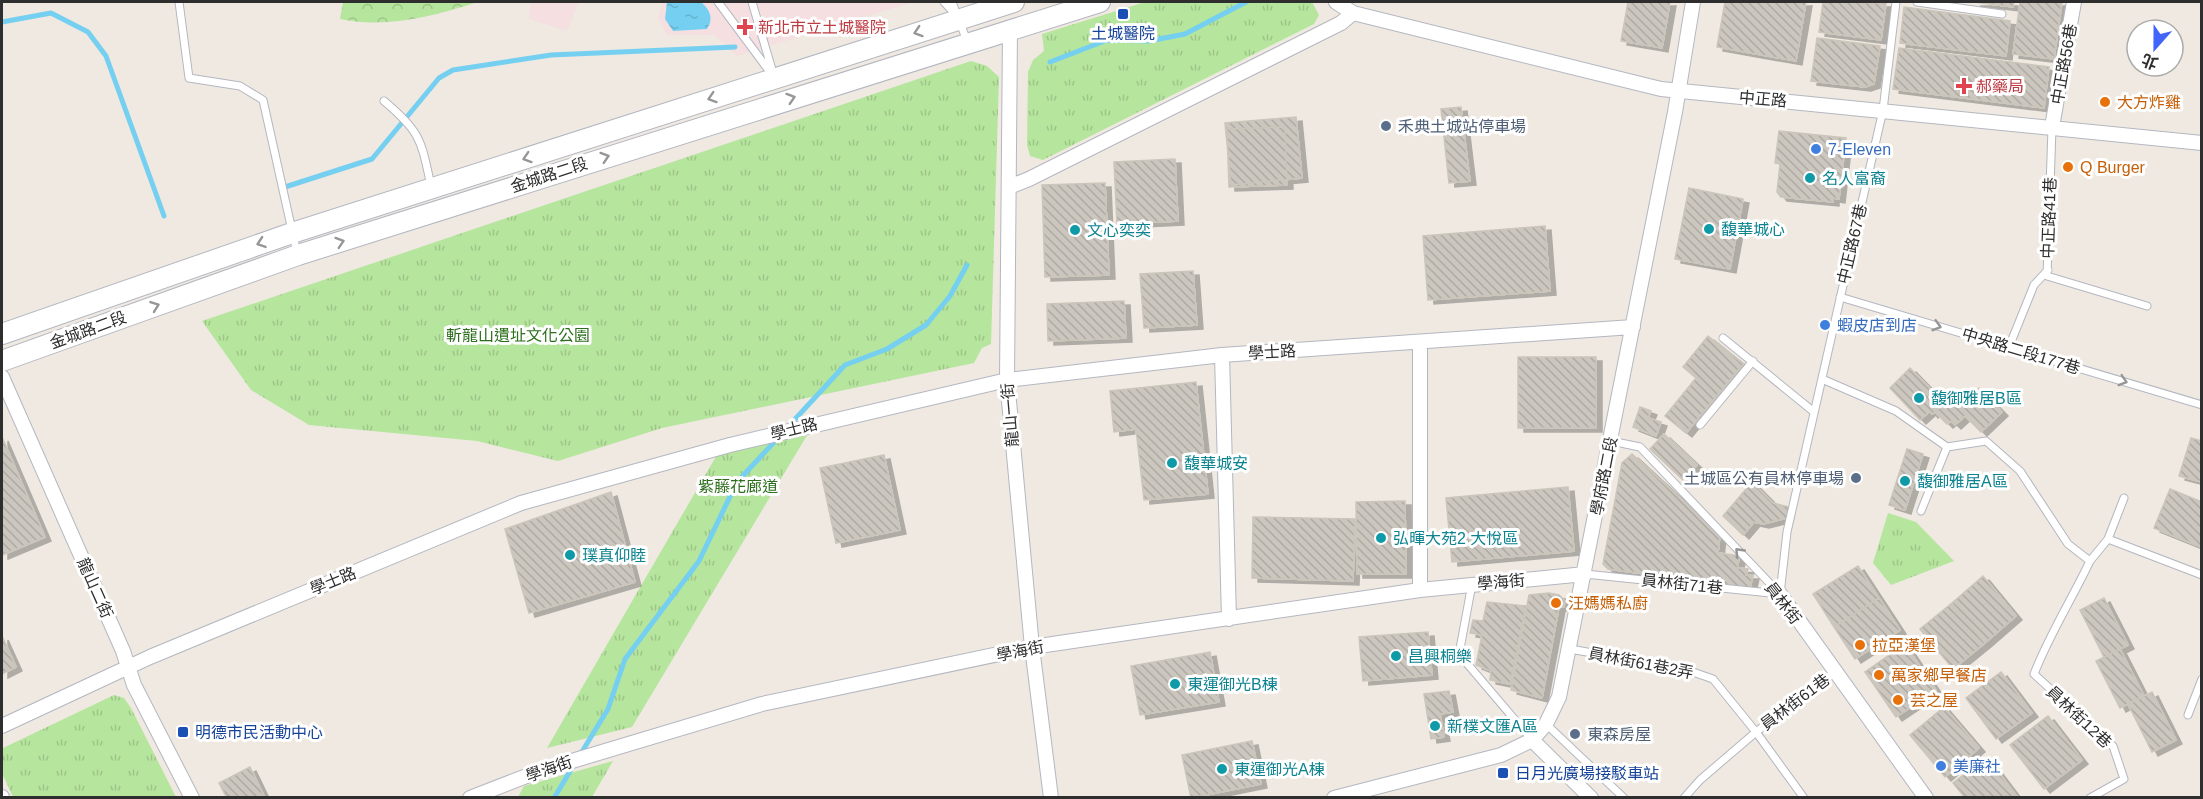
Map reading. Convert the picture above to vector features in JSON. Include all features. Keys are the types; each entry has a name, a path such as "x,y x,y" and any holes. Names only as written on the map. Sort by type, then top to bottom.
{"main road":[{"name":"金城路二段","path":"2,333 292,233 774,78 956,10 1014,2"},
{"name":"金城路二段","path":"2,361 298,255 1100,2"}],"street":[{"name":"中正路","path":"1336,2 1353,13 1661,89 2202,142"},
{"name":"學府路二段","path":"1334,798 1500,755 1532,740 1546,724 1559,697 1633,327 1693,2"},
{"name":"中正路56巷","path":"2052,127 2074,2"},
{"path":"1009,187 1341,23 1353,13"},
{"name":"龍山一街","path":"1010,30 1007,380 1032,647 1051,798"},
{"name":"學士路","path":"2,726 128,668 521,503 730,445 1007,380 1222,355 1633,327"},
{"path":"1420,343 1420,590"},
{"path":"1222,355 1229,619"},
{"name":"龍山二街","path":"2,377 123,651 128,668 192,798"},
{"name":"學海街","path":"470,798 554,766 762,704 1032,647 1420,590 1585,574"},
{"name":"員林街","path":"1780,594 1926,798"},
{"path":"1532,740 1592,798"}],"lane":[{"path":"179,2 189,78 240,86 263,100 298,255"},
{"path":"718,2 774,78"},
{"path":"752,2 774,78"},
{"path":"944,2 956,10 967,44"},
{"name":"中正路67巷","path":"1780,594 1787,532 1883,110 1896,2"},
{"path":"1917,2 2002,14"},
{"path":"384,101 412,125 422,147 431,188"},
{"name":"中正路41巷","path":"2052,127 2047,276 2147,306"},
{"path":"2009,347 2034,285 2048,270"},
{"name":"中央路二段177巷","path":"1840,297 2202,405"},
{"path":"1723,338 1814,412"},
{"path":"1700,425 1753,361"},
{"path":"1822,379 1896,411 1947,447 1986,441 2020,471 2068,544 2090,561 2108,538 2124,498"},
{"name":"員林街","path":"1611,441 1640,447 1780,594"},
{"path":"1921,511 1947,447"},
{"path":"2108,538 2202,575"},
{"name":"員林街12巷","path":"2090,561 2066,612 2045,645 2034,674 2113,746 2124,779 2090,798"},
{"name":"員林街71巷","path":"1585,574 1780,594"},
{"path":"1472,584 1459,654 1532,740"},
{"name":"員林街61巷2弄","path":"1570,649 1687,670 1713,679 1756,732 1804,798"},
{"name":"員林街61巷","path":"1756,732 1835,672"},
{"path":"2188,715 2202,679"},
{"path":"1546,724 1624,798"},
{"path":"1684,798 1700,780 1756,732"}],"shaded area":[{"path":"530,2 579,2 567,31 529,19"},
{"name":"新北市立土城醫院","path":"662,2 913,2 737,56 714,35 667,35 658,19"}],"green space":[{"path":"343,2 478,2 410,20 375,23 340,19"},
{"path":"1145,2 1312,2 1319,15 1314,24 1043,160 1030,156 1027,145 1028,72 1033,60 1044,51 1042,34"},
{"name":"斬龍山遺址文化公園","path":"971,61 987,66 999,77 991,344 982,348 974,363 662,428 558,461 477,441 309,425 251,390 202,321"},
{"name":"紫藤花廊道","path":"809,432 632,727 547,748 718,453"},
{"path":"1888,513 1916,522 1954,561 1891,585 1873,563"},
{"path":"114,695 124,698 131,708 176,797 13,797 2,773 3,748"},
{"path":"613,761 592,797 518,797 524,786"}],"water":[{"path":"667,2 701,2 710,14 707,29 673,31 665,19"}],"building":[{"path":"1628,2 1670,2 1662,48 1621,41"},
{"path":"1725,2 1806,2 1796,61 1717,47"},
{"path":"1823,2 1886,3 1881,40 1819,32"},
{"path":"1974,2 2014,2 2013,7"},
{"path":"2020,2 2062,2 2054,59 2013,54"},
{"path":"1904,7 2010,21 2006,56 1900,43"},
{"path":"1817,38 1880,46 1874,84 1865,87 1811,81"},
{"path":"1899,48 2049,67 2044,108 1893,89"},
{"path":"1461,107 1470,181 1449,183 1441,109"},
{"path":"1296,117 1302,178 1231,185 1225,123"},
{"path":"1285,127 1287,185 1229,187 1227,129"},
{"name":"名人富裔","path":"1779,131 1846,138 1839,199 1833,198 1833,202 1781,197 1777,192 1780,164 1775,163"},
{"path":"1175,159 1178,221 1117,224 1114,162"},
{"name":"文心奕奕","path":"1105,183 1109,275 1045,277 1042,185"},
{"name":"馥華城心","path":"1689,188 1743,199 1730,269 1675,259"},
{"path":"1545,226 1550,291 1428,300 1423,236"},
{"path":"1193,271 1197,325 1144,328 1140,274"},
{"path":"1124,301 1126,338 1048,341 1047,304"},
{"path":"1708,336 1743,364 1686,433 1665,416 1696,378 1683,367"},
{"path":"1518,357 1596,357 1596,428 1518,428"},
{"name":"馥御雅居B區","path":"1910,368 1942,401 1949,394 1960,405 1979,388 2002,412 1981,432 1965,416 1955,425 1951,421 1947,424 1935,412 1932,414 1930,411 1920,420 1890,388"},
{"name":"馥華城安","path":"1196,382 1208,494 1144,500 1136,429 1114,432 1110,391"},
{"path":"1640,407 1651,411 1648,418 1661,422 1656,436 1633,427"},
{"path":"1664,434 1697,465 1683,480 1650,449"},
{"path":"2,437 45,537 2,555"},
{"path":"2191,438 2202,441 2202,482 2179,476"},
{"name":"馥御雅居A區","path":"1907,449 1923,454 1905,510 1889,505"},
{"path":"1632,454 1720,535 1718,553 1740,556 1737,568 1748,569 1746,575 1753,575 1750,588 1608,569 1603,564 1622,463"},
{"path":"884,455 900,530 836,543 820,468"},
{"path":"1752,482 1773,503 1789,507 1787,518 1763,524 1754,522 1743,535 1723,516"},
{"path":"1568,487 1574,551 1452,562 1446,498"},
{"path":"2170,489 2202,502 2201,547 2154,528"},
{"name":"璞真仰睦","path":"611,492 635,582 529,613 505,529"},
{"name":"弘暉大苑2 大悅區","path":"1405,501 1406,574 1357,574 1356,502"},
{"path":"1253,517 1355,519 1353,581 1252,578"},
{"path":"1858,566 1879,598 1834,627 1813,594"},
{"path":"1983,576 2016,616 1985,643 1952,603"},
{"path":"1549,593 1559,595 1565,601 1564,607 1559,607 1542,698 1511,690 1529,595"},
{"path":"1879,598 1900,630 1855,659 1834,627"},
{"path":"2104,598 2128,645 2104,657 2080,610"},
{"path":"1487,602 1526,606 1510,684 1490,680 1491,671 1476,665 1482,635 1470,633 1473,620 1483,621"},
{"path":"1952,603 1985,643 1953,669 1920,629"},
{"name":"昌興桐樂","path":"1428,632 1432,675 1363,681 1359,637"},
{"path":"2,636 16,667 2,674"},
{"path":"1905,644 1936,690 1896,717 1865,672"},
{"path":"2120,649 2144,696 2120,708 2096,661"},
{"name":"東運御光B棟","path":"1210,652 1219,702 1140,715 1131,666"},
{"path":"2001,672 2032,713 1996,739 1966,698"},
{"name":"新樸文匯A區","path":"1449,691 1453,712 1440,714 1444,737 1431,739 1424,694"},
{"path":"2152,692 2176,740 2152,752 2128,704"},
{"path":"1944,707 1979,748 1945,777 1910,735"},
{"path":"2048,716 2082,760 2044,789 2010,745"},
{"name":"東運御光A棟","path":"1252,741 1261,784 1191,798 1182,755"},
{"path":"1987,757 2018,798 1965,798 1953,783"},
{"path":"250,767 265,798 227,798 219,783"}],"waterway":[{"path":"1050,62 1107,40 1149,41 1185,34 1246,2"},
{"path":"2,22 51,13 88,32 106,56 164,216"},
{"path":"285,187 372,159 439,78 453,70 551,55 735,47"},
{"path":"786,429 845,365 887,349 926,325 950,296 967,265"},
{"path":"580,755 608,709 625,659 699,561 737,482 778,438"},
{"path":"554,798 575,763"}],"place":[{"name":"土城醫院","path":"1123,14"},
{"name":"新北市立土城醫院","path":"745,27"},
{"name":"郝藥局","path":"1964,86"},
{"name":"大方炸雞","path":"2105,102"},
{"name":"禾典土城站停車場","path":"1386,126"},
{"name":"7-Eleven","path":"1816,149"},
{"name":"Q Burger","path":"2068,167"},
{"name":"名人富裔","path":"1810,178"},
{"name":"馥華城心","path":"1709,229"},
{"name":"文心奕奕","path":"1075,230"},
{"name":"蝦皮店到店","path":"1825,325"},
{"name":"馥御雅居B區","path":"1919,398"},
{"name":"馥華城安","path":"1172,463"},
{"name":"土城區公有員林停車場","path":"1856,478"},
{"name":"馥御雅居A區","path":"1905,481"},
{"name":"弘暉大苑2 大悅區","path":"1381,538"},
{"name":"璞真仰睦","path":"570,555"},
{"name":"汪媽媽私廚","path":"1556,603"},
{"name":"拉亞漢堡","path":"1860,645"},
{"name":"昌興桐樂","path":"1396,656"},
{"name":"萬家鄉早餐店","path":"1879,675"},
{"name":"東運御光B棟","path":"1175,684"},
{"name":"芸之屋","path":"1898,700"},
{"name":"新樸文匯A區","path":"1435,726"},
{"name":"明德市民活動中心","path":"183,732"},
{"name":"東森房屋","path":"1575,734"},
{"name":"美廉社","path":"1941,766"},
{"name":"東運御光A棟","path":"1222,769"},
{"name":"日月光廣場接駁車站","path":"1503,773"}]}
